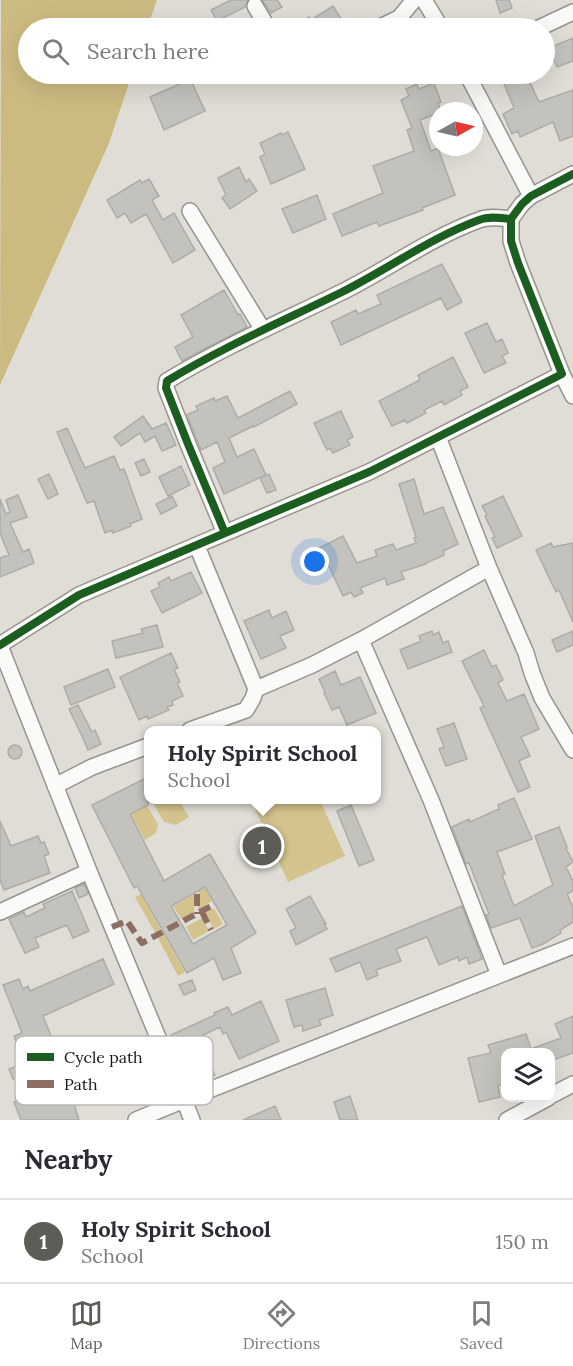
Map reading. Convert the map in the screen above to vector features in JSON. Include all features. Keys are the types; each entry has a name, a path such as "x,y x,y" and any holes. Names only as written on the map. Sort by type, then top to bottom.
{"street":[{"path":"399,18 414,0"},
{"path":"424,0 435,18"},
{"path":"255,6 262,18"},
{"path":"555,20 573,12"},
{"path":"472,84 531,196"},
{"path":"479,84 531,196"},
{"path":"573,174 531,196 511,219 511,241 518,263 573,396"},
{"path":"190,211 263,330"},
{"path":"225,533 166,388 167,381 217,352 344,291 442,236 482,219 494,217 511,219"},
{"path":"157,1036 0,646 79,595 369,472 562,374"},
{"path":"438,437 542,698 573,750"},
{"path":"198,546 256,689 246,710 201,726"},
{"path":"256,689 362,640 489,567"},
{"path":"362,640 431,800 499,975"},
{"path":"55,786 92,767 144,748"},
{"path":"0,912 89,871"},
{"path":"213,1088 573,946"},
{"path":"555,1094 573,1084"},
{"path":"507,1120 540,1102"},
{"path":"136,1120 172,1105"},
{"path":"186,1105 192,1120"}],"shaded area":[{"path":"1,0 157,0 151,18 18,18 18,84 129,84 109,143 0,385"},
{"path":"146,804 158,824 156,833 145,840 130,813"},
{"path":"154,804 181,804 189,817 176,825 164,822"},
{"path":"253,804 322,804 345,856 288,882"},
{"path":"205,888 212,901 198,910 198,892"},
{"path":"141,894 162,932 156,934 135,897"},
{"path":"195,894 194,914 182,920 173,906"},
{"path":"214,908 223,924 214,929 205,913"},
{"path":"202,918 209,931 193,940 186,927"},
{"path":"163,933 185,972 178,976 157,936"}],"building":[{"path":"231,0 248,0 245,7 223,18 215,18 211,10"},
{"path":"262,0 277,0 282,7 271,13"},
{"path":"496,0 509,0 512,8 500,13"},
{"path":"333,6 340,18 314,18"},
{"path":"573,38 573,61 557,67 555,46"},
{"path":"180,84 193,84 205,111 164,130 150,97"},
{"path":"417,84 419,89 434,84 441,102 429,102 429,116 420,120 429,145 429,156 441,156 455,195 422,208 423,210 379,226 377,222 342,236 333,214 383,193 373,166 414,151 407,130 412,128 401,100 409,96 406,89"},
{"path":"504,84 531,84 539,102 573,90 573,136 560,141 553,122 520,137 518,131 512,134 503,114 514,108"},
{"path":"288,132 305,169 271,184 260,157 265,154 260,143"},
{"path":"239,167 246,182 249,179 257,191 230,209 222,198 226,195 218,178"},
{"path":"149,179 159,196 152,200 163,220 174,213 195,250 173,263 146,214 131,223 125,213 117,218 107,200 140,180 142,183"},
{"path":"317,195 326,219 293,233 282,209"},
{"path":"442,264 462,302 447,310 441,298 341,345 331,322 356,310 358,314 381,304 377,295"},
{"path":"224,290 247,327 182,361 175,347 193,337 181,315"},
{"path":"487,323 496,342 502,339 508,353 502,356 506,363 484,373 465,333"},
{"path":"453,357 468,387 460,391 462,395 444,405 442,401 424,410 426,413 407,423 405,420 392,426 379,401 420,380 418,375"},
{"path":"290,391 297,404 229,438 237,457 254,449 266,475 224,494 213,468 225,462 217,442 201,450 187,415 198,410 196,406 214,398 215,401 227,396 238,418"},
{"path":"341,411 353,437 347,440 350,445 333,453 330,448 327,450 314,423"},
{"path":"143,416 152,429 166,423 176,445 162,451 155,436 145,442 140,433 121,446 114,437"},
{"path":"67,428 85,468 114,456 120,470 124,469 142,519 113,533 112,530 105,533 94,501 87,503 57,432"},
{"path":"144,459 150,472 141,476 135,463"},
{"path":"181,466 190,485 168,496 159,477"},
{"path":"49,474 58,494 48,499 38,479"},
{"path":"269,474 276,490 267,493 260,478"},
{"path":"414,479 424,514 443,507 458,544 443,551 444,555 426,564 401,572 404,579 387,585 385,578 360,588 363,593 354,597 351,592 343,596 326,560 321,563 315,550 343,536 357,563 377,556 375,550 393,544 396,550 416,543 399,484"},
{"path":"18,495 27,517 10,523 23,552 29,549 34,563 0,577 0,558 9,555 0,533 0,499 6,514 10,512 6,500"},
{"path":"172,496 177,506 161,514 156,504"},
{"path":"503,496 522,536 497,548 492,538 495,537 482,506"},
{"path":"551,543 553,547 573,543 573,622 559,590 556,592 536,550"},
{"path":"191,572 202,593 162,613 151,591 160,587 158,583 169,577 171,581"},
{"path":"269,610 272,618 286,611 294,630 280,636 286,648 261,659 244,621"},
{"path":"157,625 163,647 116,658 112,641 143,633 141,629"},
{"path":"432,631 433,635 439,632 443,643 448,641 452,652 408,669 400,650 421,641 419,636"},
{"path":"573,631 573,645 557,652 552,640"},
{"path":"484,650 492,667 496,665 503,680 498,683 507,701 524,694 539,729 521,737 530,756 519,761 530,787 518,792 480,708 484,706 462,661"},
{"path":"171,653 178,668 174,669 183,696 172,701 173,705 167,707 169,710 148,719 147,716 139,720 120,677"},
{"path":"108,669 115,687 71,705 64,687"},
{"path":"335,671 341,685 360,677 376,713 347,725 339,707 332,710 319,679"},
{"path":"78,705 92,732 95,730 101,744 88,750 69,709"},
{"path":"454,723 467,759 446,766 439,749 444,747 437,729"},
{"path":"15,745 20,747 22,752 20,757 15,759 10,757 8,752 10,747"},
{"path":"144,779 144,804 148,805 130,814 164,881 210,854 256,933 231,948 241,973 223,980 214,958 187,973 137,886 134,888 92,805","holes":["205,887 227,925 193,944 171,906"]},
{"path":"514,798 532,839 497,852 505,874 502,875 514,906 553,885 535,836 559,827 573,862 566,867 573,881 573,891 567,894 573,907 573,922 560,930 561,933 532,948 520,918 491,928 486,915 489,914 452,827 499,809 498,805"},
{"path":"351,805 374,860 359,866 337,811"},
{"path":"0,821 11,846 38,836 41,843 44,842 49,854 44,856 50,873 4,890 0,880"},
{"path":"84,884 88,894 79,898 75,888"},
{"path":"72,891 89,931 73,938 67,925 35,938 39,947 25,953 9,919 24,912 26,917 45,908 43,904"},
{"path":"310,896 327,929 296,945 290,931 296,928 286,909"},
{"path":"462,906 482,959 469,964 467,957 459,961 458,957 439,965 427,937 396,949 401,961 376,970 378,975 367,980 360,962 336,972 330,959"},
{"path":"103,959 114,984 43,1016 51,1036 15,1036 15,1039 14,1036 22,1033 3,985 19,979 23,989 28,986 30,991"},
{"path":"192,980 196,990 184,995 179,985"},
{"path":"325,988 333,1015 319,1020 321,1025 303,1031 302,1025 294,1027 286,1000"},
{"path":"261,1001 279,1041 239,1059 226,1032 223,1034 220,1027 201,1036 171,1035 228,1007 232,1015"},
{"path":"573,1016 573,1053 555,1059 555,1048 534,1048 561,1038 555,1024"},
{"path":"526,1034 531,1048 501,1048 501,1085 498,1086 500,1097 479,1102 468,1058 491,1053 488,1045"},
{"path":"15,1067 15,1078 13,1079 9,1069"},
{"path":"350,1096 358,1120 340,1120 334,1102"},
{"path":"15,1105 74,1105 79,1120 21,1120"},
{"path":"275,1106 281,1120 243,1120"}],"marked path":[{"path":"197,894 197,914"},
{"path":"112,927 127,921 142,943 213,905"},
{"path":"202,912 211,930"}],"cycle path":[{"path":"0,645 79,595 369,472 562,374 518,263 511,241 511,219 531,196 573,174"},
{"path":"225,533 166,388 167,381 231,346 342,292 461,227 487,218 511,219"}],"place":[{"name":"Holy Spirit School","path":"262,846"}]}
